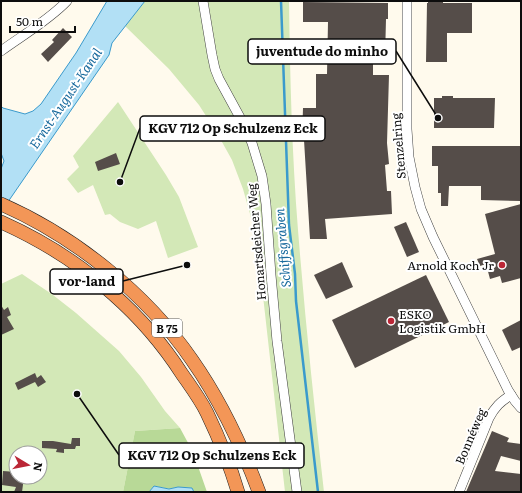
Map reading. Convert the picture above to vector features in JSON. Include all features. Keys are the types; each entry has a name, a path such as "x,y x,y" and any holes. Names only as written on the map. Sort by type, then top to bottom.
{"highway":[{"name":"B 75","path":"1,204 50,228 73,244 115,276 140,299 168,329 192,360 234,431 259,492"},
{"name":"B 75","path":"6,224 43,243 66,258 114,294 154,337 173,360 194,391 206,413 231,468 238,492"}],"street":[{"path":"1,51 52,15 68,1"},
{"name":"Honartsdeicher Weg","path":"203,1 215,69 252,143 262,176 267,210 270,275 296,492"},
{"name":"Stenzelring","path":"407,1 407,129 409,157 421,209 498,371 511,395 521,408"},
{"name":"Bonnéweg","path":"460,492 489,418 498,404 511,395"}],"green space":[{"path":"145,1 289,1 296,201 313,394 324,492 285,492 261,278 254,228 243,189 232,160 199,105 169,69 125,26"},
{"path":"118,102 179,197 198,247 168,258 156,221 138,229 120,222 110,214 105,215 93,185 78,193 67,179 79,167 73,156"},
{"path":"22,274 76,313 119,351 141,377 165,411 180,428 135,431 123,492 1,492 1,284"},
{"path":"180,428 193,452 207,492 194,492 192,488 178,487 170,489 154,486 149,492 123,492 135,431"}],"water":[{"name":"Ernst-August-Kanal","path":"107,1 145,1 112,43 109,55 1,212 1,169 4,161 1,153 1,106 3,108 25,114 33,111 41,104 76,53"},
{"path":"154,486 169,489 178,487 192,488 194,492 149,492"}],"building":[{"path":"428,1 443,1 443,3 472,3 472,33 447,33 447,62 426,62"},
{"path":"303,2 388,3 385,58 373,58 373,75 389,75 387,143 389,164 385,165 387,191 391,191 392,214 325,219 327,239 310,239 304,140 302,140 303,108 316,108 316,74 327,74 328,22 303,22"},
{"path":"63,28 72,37 48,62 41,54 54,42 52,40"},
{"path":"442,96 453,96 453,98 495,98 494,128 434,128 434,98 442,98"},
{"path":"432,146 521,146 521,201 481,200 481,186 449,186 448,206 441,206 441,193 438,193 438,166 432,166"},
{"path":"116,153 120,164 98,171 95,162"},
{"path":"521,204 521,278 502,283 500,276 490,279 486,264 480,266 477,259 495,254 485,214"},
{"path":"406,222 419,252 407,257 394,227"},
{"path":"342,262 353,287 326,299 314,275"},
{"name":"ESKO Logistik GmbH","path":"426,275 449,322 355,368 332,320"},
{"path":"1,305 4,310 8,307 11,315 7,317 14,329 1,335"},
{"path":"521,320 521,347 512,351 502,330"},
{"path":"35,373 37,378 41,375 46,382 38,387 35,382 18,390 15,383"},
{"path":"492,431 509,438 507,442 521,444 521,461 501,456 495,471 521,474 521,492 466,492"},
{"path":"72,438 80,438 80,446 76,446 75,449 64,449 64,453 56,452 57,449 48,448 48,445 42,445 42,441 53,441 71,444"},
{"path":"3,471 8,471 8,485 23,485 22,492 14,492 16,487 2,485"}],"waterway":[{"name":"Schiffsgraben","path":"281,1 289,225 295,274 296,301 318,492"}],"place":[{"name":"juventude do minho","path":"438,118"},
{"name":"KGV 712 Op Schulzenz Eck","path":"120,182"},
{"name":"vor-land","path":"187,265"},
{"name":"Arnold Koch Jr","path":"502,265"},
{"name":"ESKO Logistik GmbH","path":"391,321"},
{"name":"KGV 712 Op Schulzens Eck","path":"77,394"}]}
